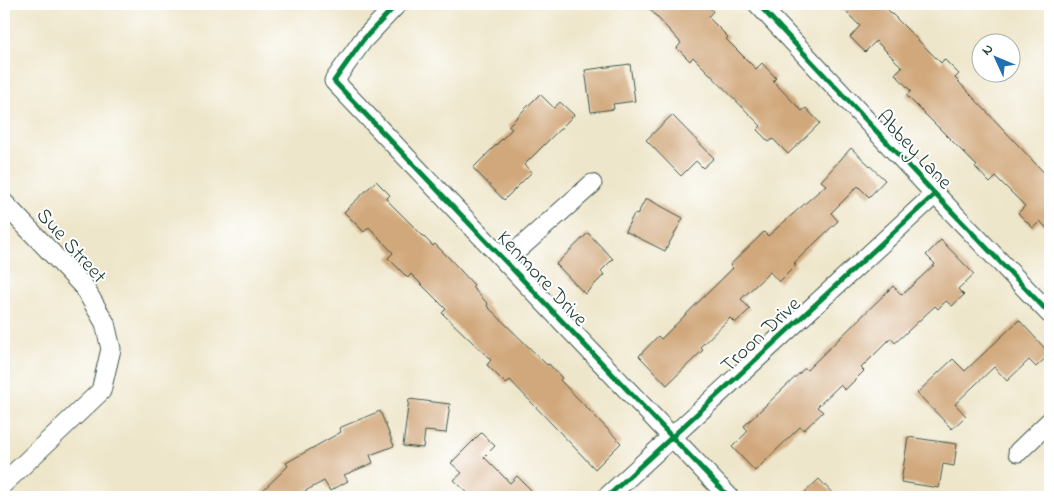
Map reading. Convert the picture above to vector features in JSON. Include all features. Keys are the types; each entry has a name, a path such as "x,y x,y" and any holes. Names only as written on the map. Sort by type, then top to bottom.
{"street":[{"name":"Kenmore Drive","path":"397,4 364,40 334,81 729,497"},
{"name":"Abbey Lane","path":"758,4 1050,314"},
{"path":"505,261 592,184"},
{"name":"Troon Drive","path":"607,497 935,194"},
{"name":"Sue Street","path":"4,203 84,287 105,323 110,349 101,391 4,483"},
{"path":"1018,452 1050,421"}],"building":[{"path":"645,4 706,4 713,11 708,17 728,37 726,39 756,69 762,63 776,78 773,81 802,111 806,108 820,123 788,154 773,139 769,142 757,130 761,126 693,57 690,61 677,48 681,43"},
{"path":"838,4 882,4 941,63 944,59 959,74 955,78 1050,179 1050,232 1040,221 1033,228 1018,213 1025,206 996,177 990,183 975,167 977,166 906,95 911,91 895,74 902,67 876,41 865,52 850,37 860,26"},
{"path":"630,64 635,101 613,104 614,109 591,112 585,70"},
{"path":"540,94 554,108 560,102 574,115 524,165 532,172 504,200 473,168 512,129 508,126"},
{"path":"672,115 714,158 703,168 696,161 681,176 646,140"},
{"path":"851,148 885,180 869,197 858,186 831,213 838,221 794,263 796,265 779,282 770,272 741,299 750,309 735,323 730,318 700,347 703,350 667,385 639,356 658,336 661,339 733,268 730,265 764,232 768,236 826,185 821,181"},
{"path":"376,181 390,195 386,199 433,246 435,244 450,259 474,285 472,287 488,304 487,306 547,365 549,364 562,378 560,380 621,443 595,469 510,380 506,384 487,365 491,360 442,313 446,309 411,274 408,278 388,258 393,253 369,227 364,232 344,212"},
{"path":"646,198 683,218 665,251 625,231 634,214 637,215"},
{"path":"588,233 613,259 601,271 604,275 585,294 556,264"},
{"path":"941,240 974,274 958,289 964,295 952,306 946,301 938,309 935,306 895,343 891,338 861,368 864,371 845,390 840,385 817,407 823,412 804,430 800,427 755,471 732,447 748,431 744,426 805,368 807,370 893,286 902,295 935,264 926,255"},
{"path":"1019,320 1050,354 1036,367 1029,360 1007,381 994,367 955,404 966,416 952,429 917,393 953,359 965,371"},
{"path":"409,399 450,404 446,433 425,431 423,448 403,446"},
{"path":"380,411 394,446 370,455 373,463 344,475 348,481 330,491 324,481 294,497 256,497 288,466 286,463 341,432 339,428"},
{"path":"481,433 495,446 484,457 510,483 517,476 538,497 472,497 454,480 462,473 451,463"},
{"path":"908,437 957,444 954,466 943,464 939,488 901,482"},
{"path":"819,479 836,497 800,497"}],"cycle path":[{"path":"397,4 363,40 334,81 729,497"},
{"path":"758,4 1050,314"},
{"path":"607,497 935,194"}]}
